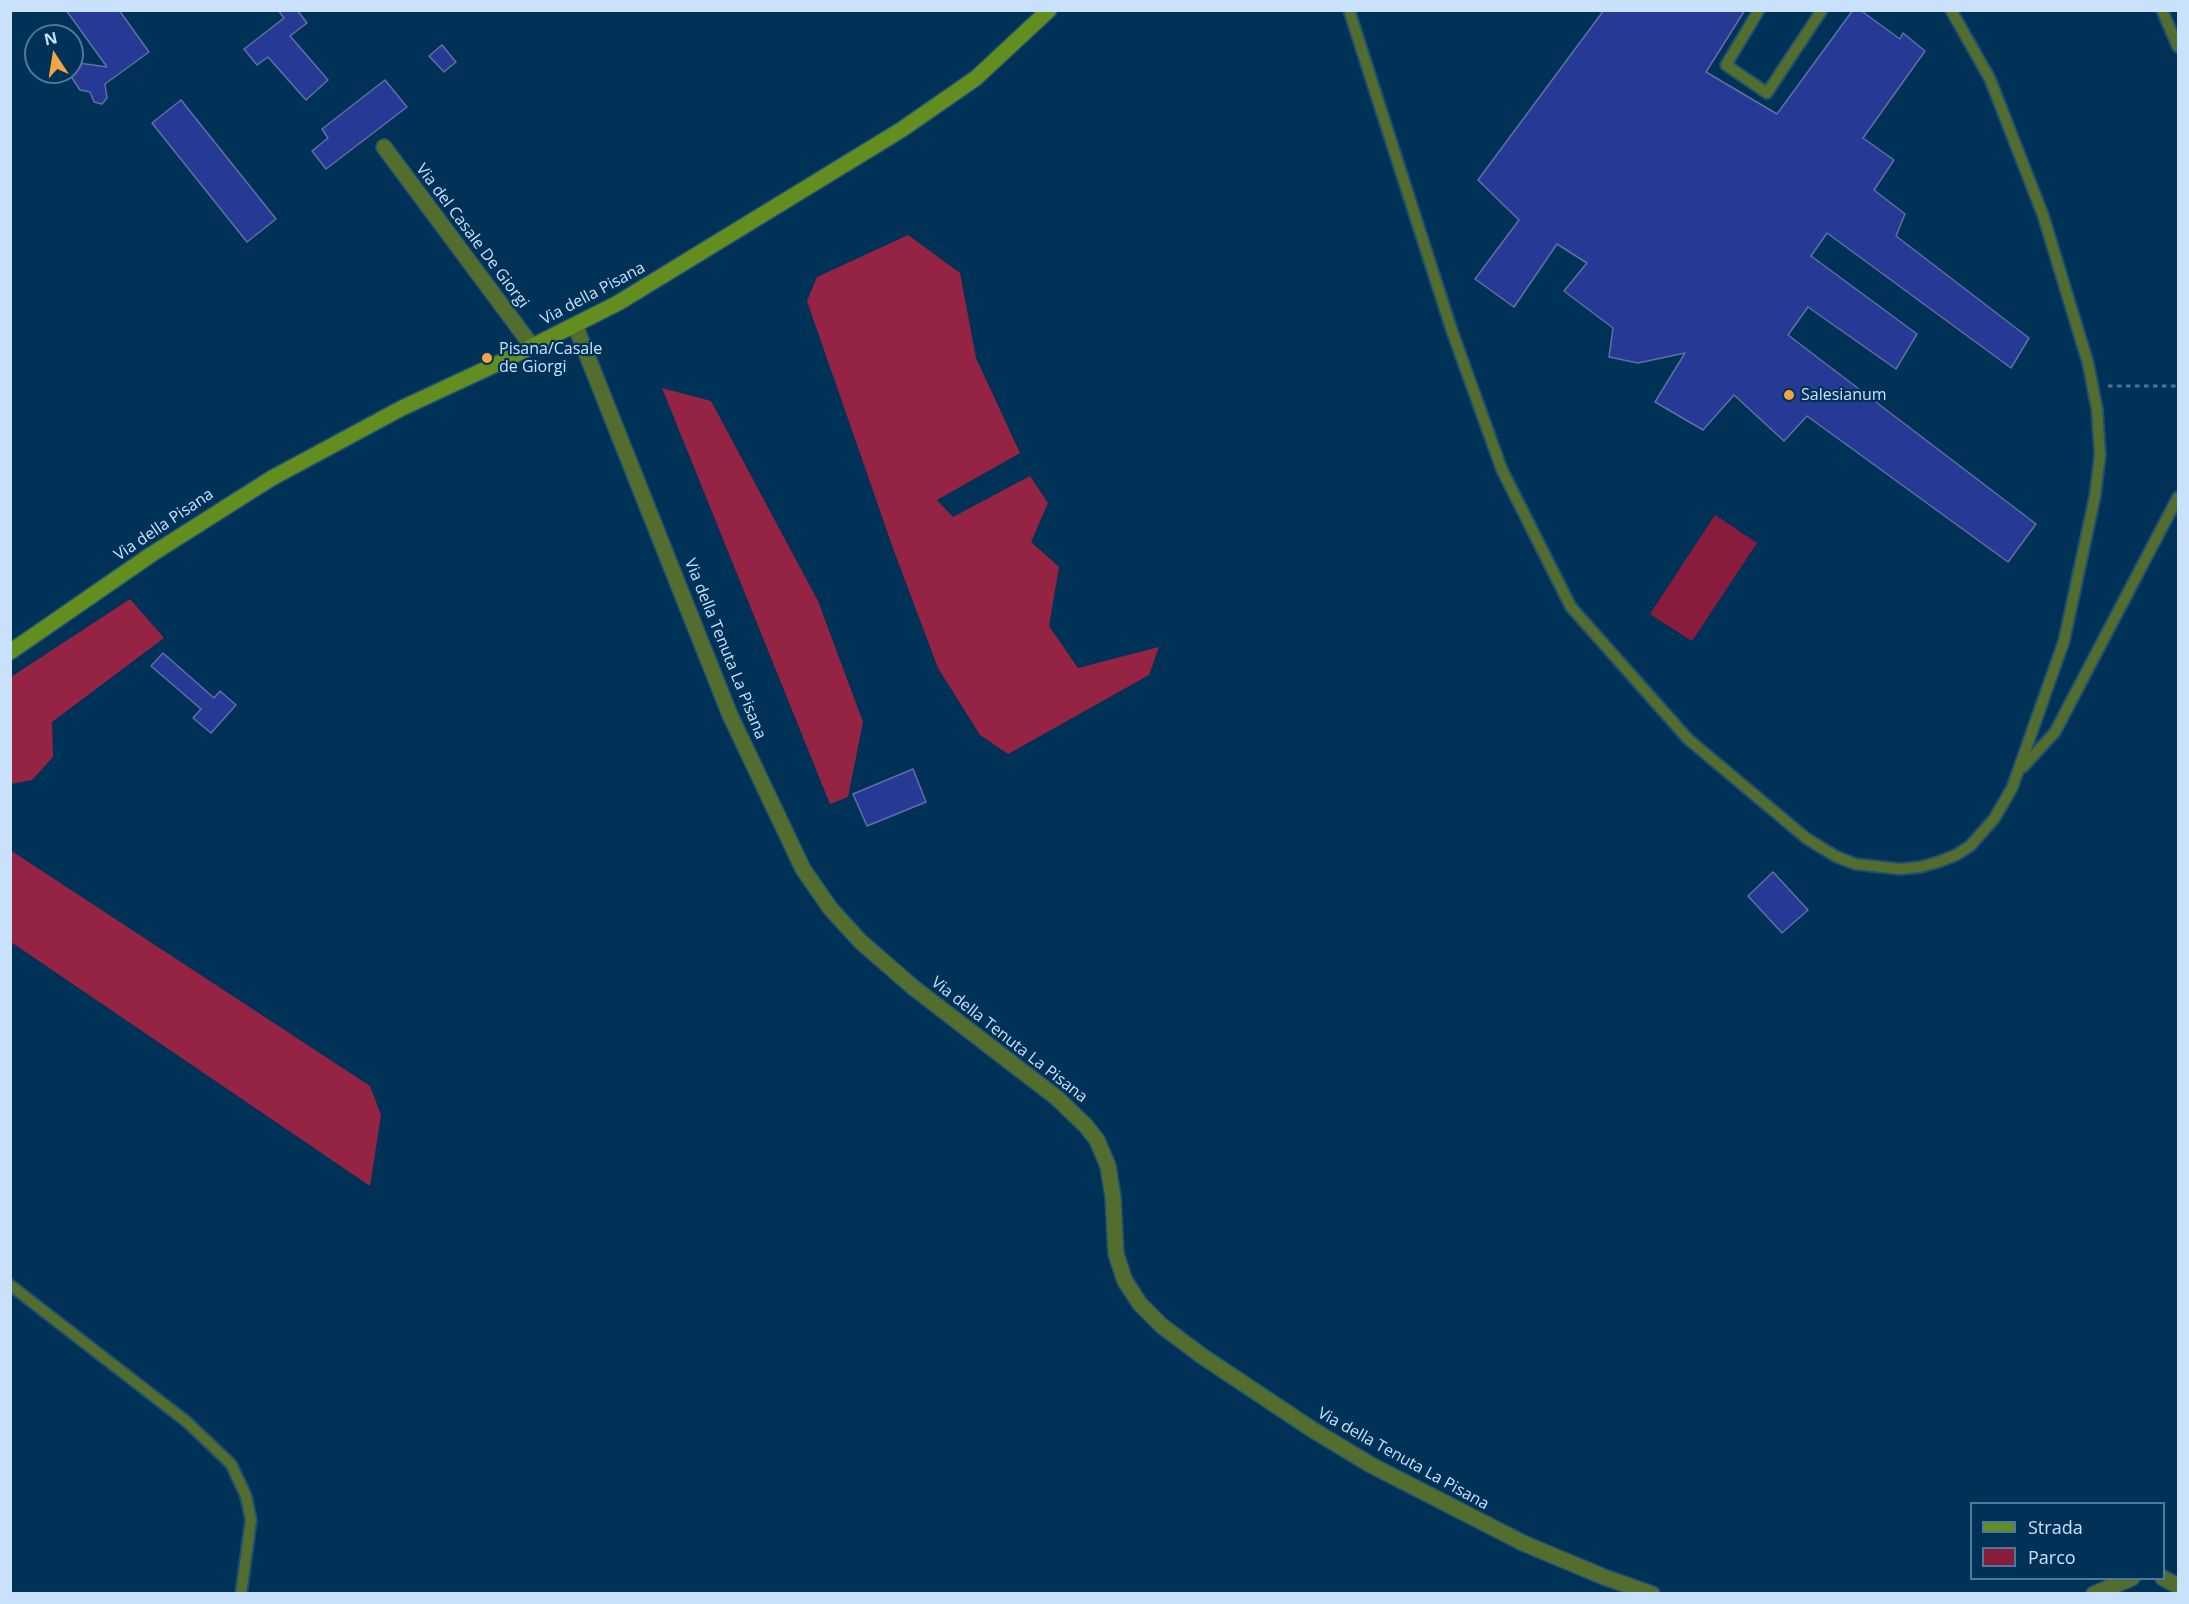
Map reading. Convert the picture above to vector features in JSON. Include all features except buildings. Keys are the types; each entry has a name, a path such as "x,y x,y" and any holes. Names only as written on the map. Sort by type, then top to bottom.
{"main road":[{"name":"Via della Pisana","path":"10,652 152,554 263,483 341,439 636,293 939,105 976,78 1048,10"}],"street":[{"name":"Via del Casale De Giorgi","path":"384,147 532,346"},
{"name":"Via della Tenuta La Pisana","path":"575,325 730,715 803,869 830,908 861,942 914,988 1057,1098 1097,1140 1108,1166 1113,1197 1116,1254 1125,1281 1140,1304 1162,1326 1202,1356 1371,1465 1532,1548 1604,1577 1652,1593"},
{"path":"2094,1593 2127,1580"}],"lane":[{"path":"1349,10 1452,330 1502,471 1571,607 1688,739 1806,838 1825,851 1855,864 1900,869 1920,867 1956,855 1984,833 2004,804 2019,771 2064,641 2098,475 2100,433 2094,386 2043,215 1990,79 1951,10"},
{"path":"1760,10 1726,65 1767,93 1822,10"},
{"path":"2162,10 2178,47"},
{"path":"2019,771 2055,732 2178,497"},
{"path":"10,1285 187,1422 231,1464 246,1496 251,1520 241,1593"}],"path":[{"path":"2094,386 2178,386"}],"green space":[{"path":"1715,515 1757,543 1692,641 1650,614"}],"shaded area":[{"path":"908,235 960,273 976,358 1020,453 937,500 953,517 1030,476 1048,503 1031,542 1059,567 1049,626 1078,668 1159,647 1149,675 1008,754 980,735 938,668 894,551 807,301 817,277"},
{"path":"662,388 711,401 818,601 863,722 848,797 830,804"},
{"path":"130,599 164,638 52,722 53,757 32,780 11,784 11,677"},
{"path":"10,850 370,1086 381,1115 370,1186 11,942"}],"place":[{"name":"Pisana/Casale de Giorgi","path":"487,358"},
{"name":"Salesianum","path":"1789,395"}]}
